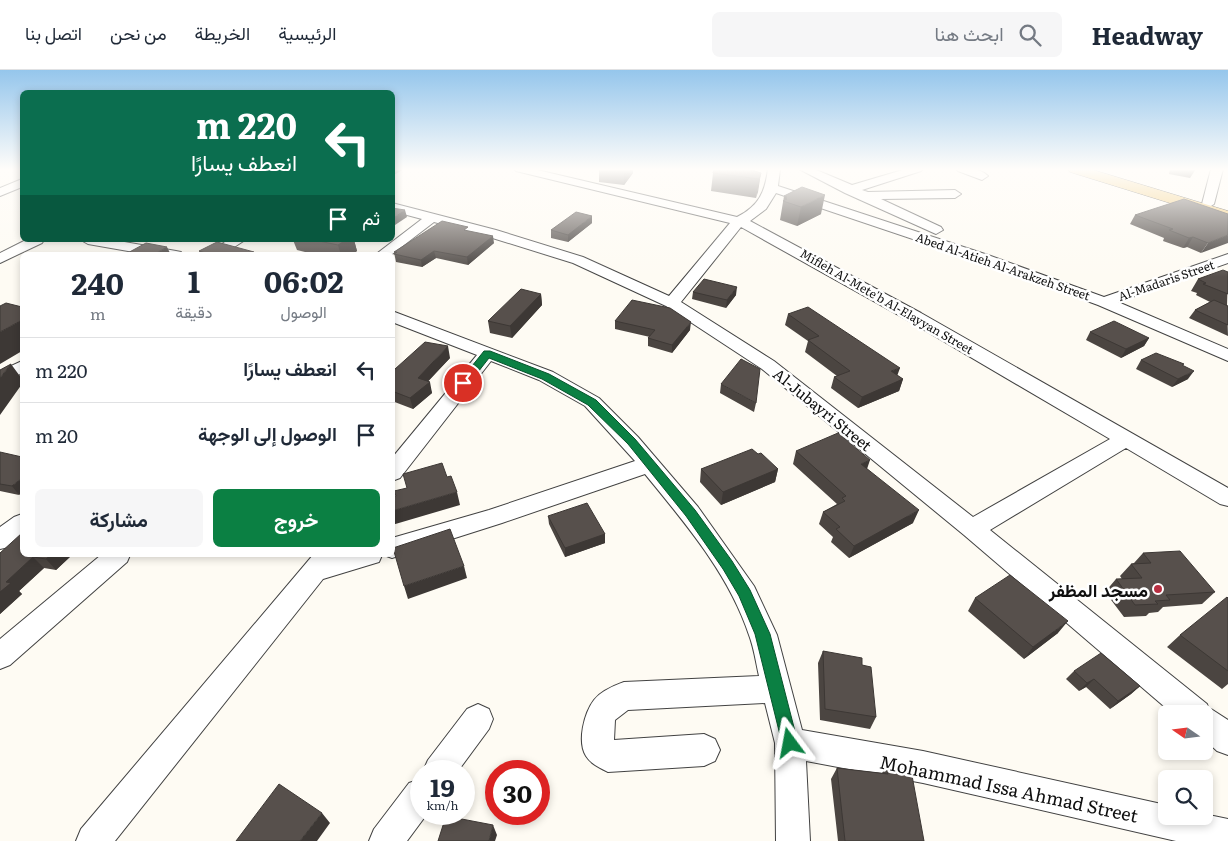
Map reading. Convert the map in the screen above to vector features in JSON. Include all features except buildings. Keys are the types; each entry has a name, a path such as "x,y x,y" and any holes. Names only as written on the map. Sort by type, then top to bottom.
{"main road":[{"path":"1192,205 1228,216"},
{"path":"1211,205 1228,210"}],"street":[{"name":"Mifleh Al-Mete'b Al-Elayyan Street","path":"680,205 739,222 785,243 1228,498"},
{"path":"672,303 739,222 752,216 762,205"},
{"name":"Abed Al-Atieh Al-Arakzeh Street","path":"824,205 1048,281 1104,302 1228,356"},
{"path":"881,205 1048,281"},
{"name":"Al-Jubayri Street","path":"395,208 433,217 578,260 672,303 768,365 972,529 1185,705"},
{"path":"386,252 433,217"},
{"path":"0,259 33,242"},
{"path":"100,242 158,252"},
{"path":"217,252 235,242"},
{"name":"Al-Madaris Street","path":"1104,302 1228,258"},
{"path":"0,259 20,262"},
{"path":"1202,267 1228,276"},
{"path":"395,317 546,376 592,402 615,423 696,520 728,565 745,594 763,634 790,743 793,841"},
{"path":"395,469 487,354"},
{"path":"0,379 20,367"},
{"path":"972,529 1126,438"},
{"path":"395,547 494,517 650,464"},
{"path":"0,656 116,557"},
{"path":"93,841 321,564 359,557"},
{"path":"704,750 608,756 597,746 600,720 607,705 624,696 777,689"},
{"path":"447,760 478,719"},
{"path":"1213,728 1228,740"},
{"name":"Mohammad Issa Ahmad Street","path":"790,743 923,767 1228,836"},
{"path":"386,841 410,809"}],"place":[{"name":"مسجد المظفر","path":"1158,589"}],"route":[{"path":"463,383 487,354 546,376 592,402 615,423 690,513 728,565 745,594 763,634 790,743"}]}
